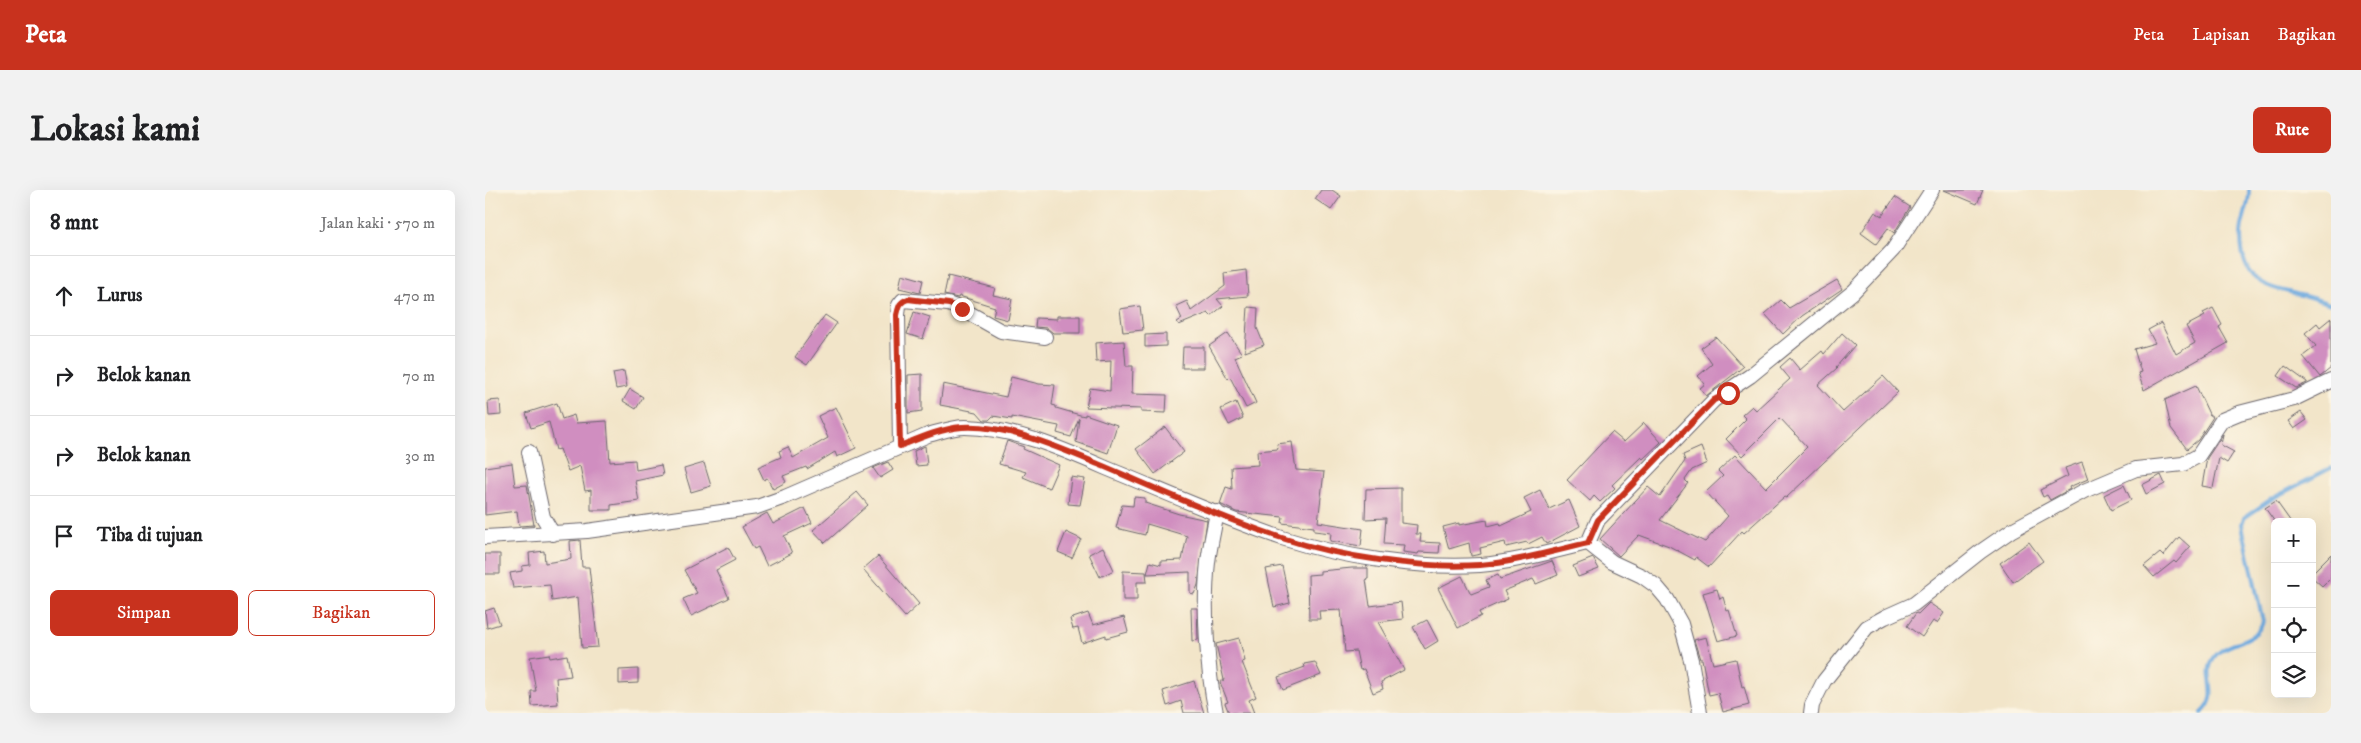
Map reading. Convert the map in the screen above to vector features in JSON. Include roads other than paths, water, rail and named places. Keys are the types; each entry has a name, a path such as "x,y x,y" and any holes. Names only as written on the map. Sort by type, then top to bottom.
{"street":[{"path":"1588,543 1598,520 1714,400 1750,376 1853,292 1893,250 1932,190"},
{"path":"900,446 897,315 903,300 949,304 1001,330 1045,337"},
{"path":"1811,713 1812,705 1825,681 1867,627 1885,616 1914,604 1979,552 2012,530 2084,492 2136,469 2183,464 2198,456 2221,420 2246,411 2294,399 2331,381"},
{"path":"485,537 553,534 757,507 785,497 928,435 963,427 1013,434 1065,450 1283,538 1363,557 1406,564 1479,565 1507,561 1588,543"},
{"path":"529,452 543,517 553,534"},
{"path":"1216,713 1212,695 1207,634 1208,563 1217,512"},
{"path":"1588,543 1612,562 1642,576 1667,599 1681,624 1691,660 1700,713"}],"waterway":[{"path":"2249,190 2241,235 2242,251 2250,273 2265,285 2331,304"},
{"path":"2202,713 2211,700 2212,693 2209,674 2212,661 2223,649 2253,635 2263,622 2243,530 2244,518 2273,498 2331,468"}]}
